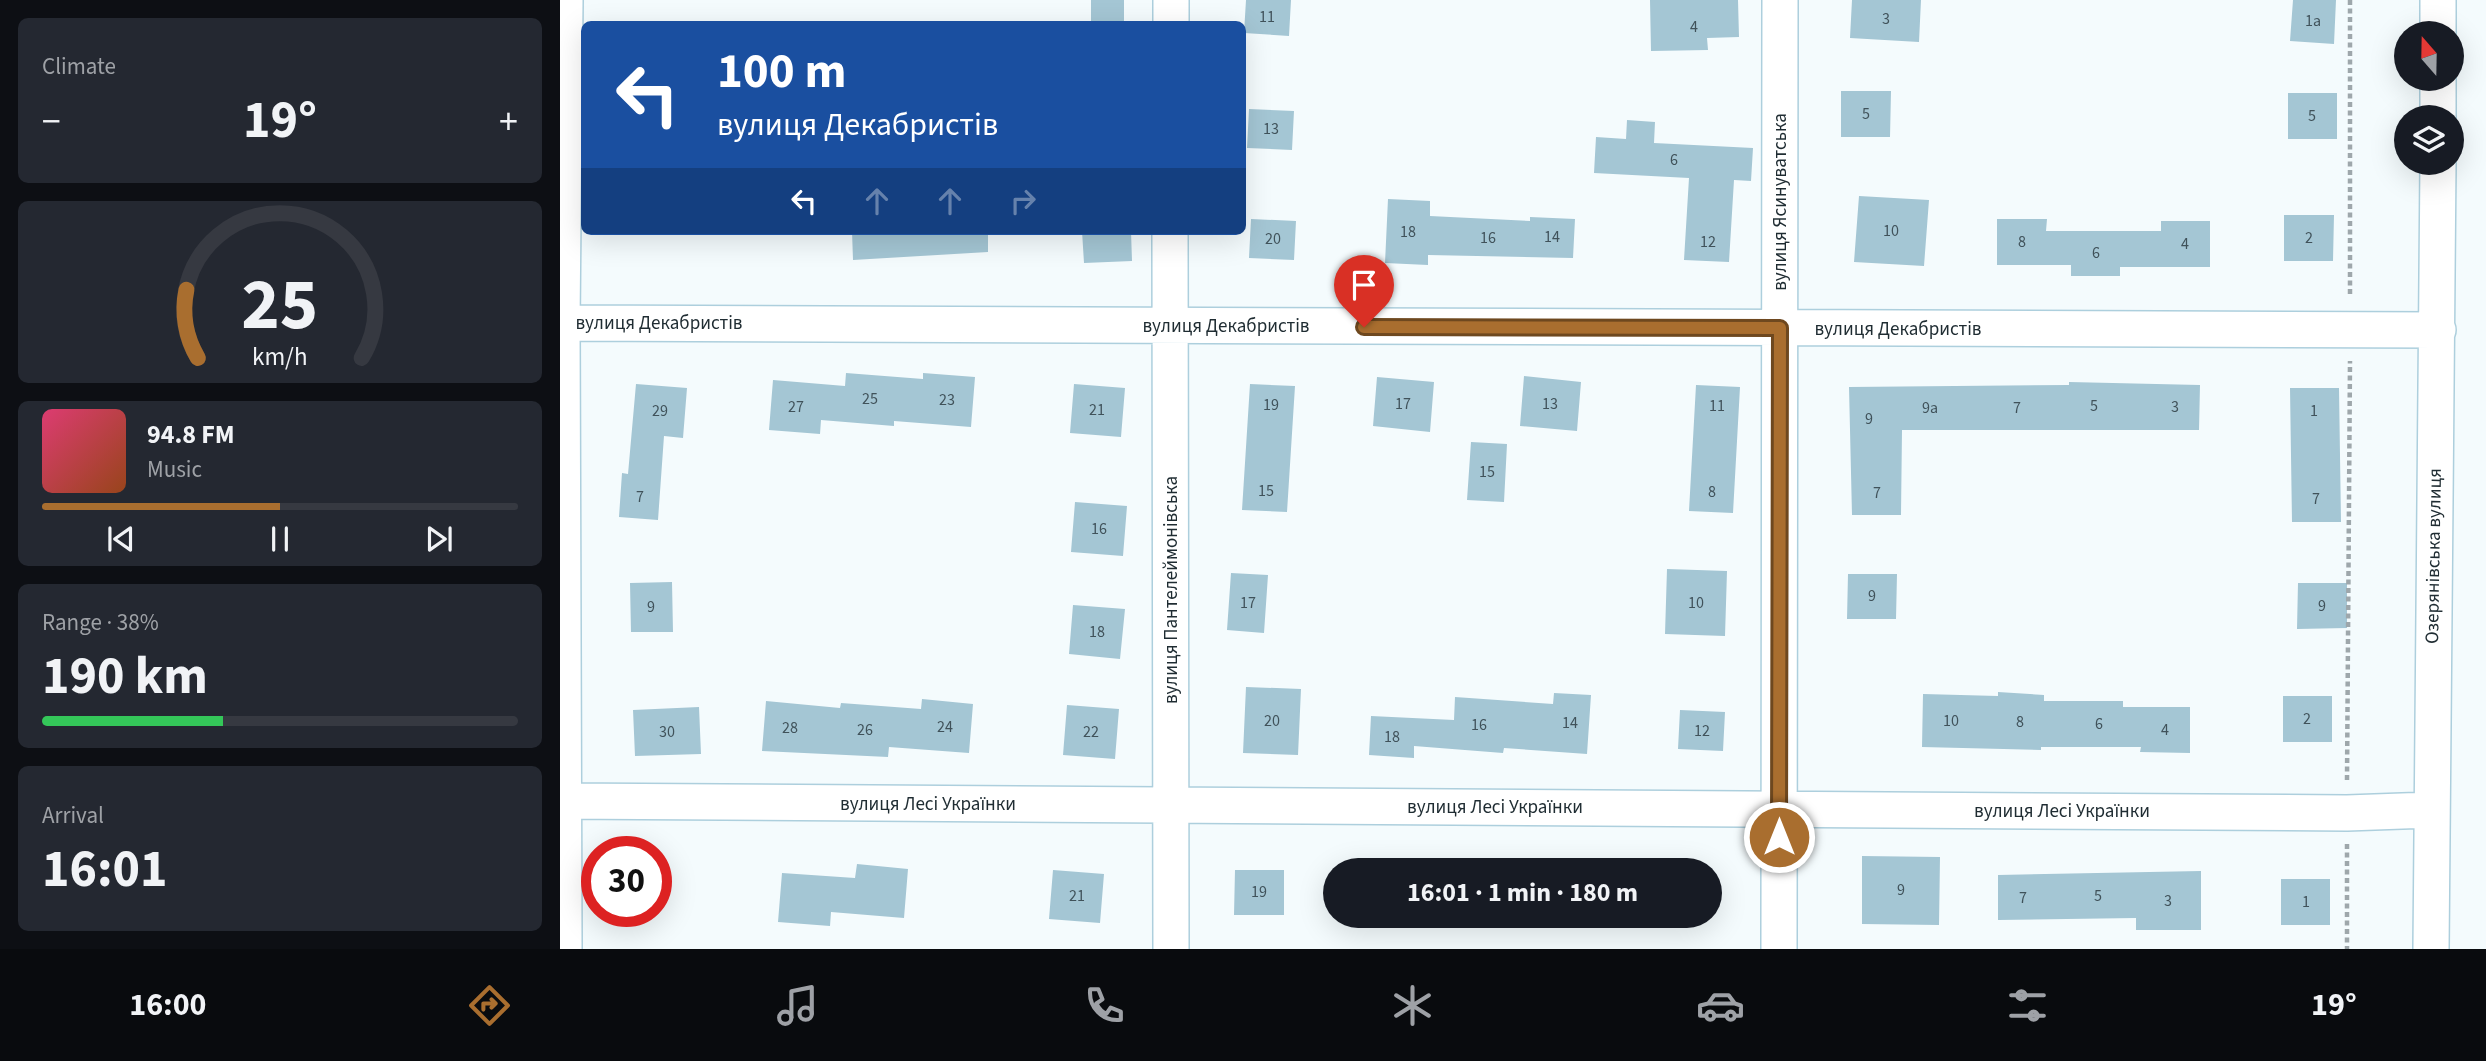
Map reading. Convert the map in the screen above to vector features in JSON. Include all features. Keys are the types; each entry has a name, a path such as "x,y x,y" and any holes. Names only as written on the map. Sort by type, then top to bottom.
{"street":[{"path":"564,949 561,323 565,0"},
{"path":"1171,0 1171,21"},
{"name":"вулиця Ясинуватська","path":"1779,949 1780,0"},
{"path":"2438,0 2438,21"},
{"name":"Озерянівська вулиця","path":"2431,949 2430,810 2438,175"},
{"name":"вулиця Пантелеймонівська","path":"1170,235 1171,949"},
{"name":"вулиця Декабристів","path":"561,323 2438,330"},
{"name":"вулиця Лесі Українки","path":"562,802 2347,813 2430,810"}],"path":[{"path":"2347,949 2350,0"}],"building":[{"path":"1091,0 1124,0 1124,21 1091,21"},
{"path":"1246,0 1291,0 1289,36 1246,33"},
{"path":"1650,0 1738,0 1739,37 1707,38 1708,50 1651,51"},
{"path":"1852,0 1921,0 1919,42 1850,38"},
{"path":"2293,0 2336,0 2334,44 2290,41"},
{"path":"1841,91 1891,91 1890,137 1841,137"},
{"path":"2288,93 2337,93 2337,139 2288,139"},
{"path":"1249,109 1294,111 1292,150 1247,148"},
{"path":"1627,120 1655,122 1654,143 1753,148 1751,181 1734,180 1729,262 1684,260 1689,178 1594,173 1596,137 1626,139"},
{"path":"1859,196 1929,200 1924,266 1854,262"},
{"path":"1388,199 1430,201 1430,216 1530,221 1530,217 1575,219 1573,258 1428,255 1428,265 1385,263"},
{"path":"2284,215 2334,215 2333,261 2284,261"},
{"path":"1251,219 1296,221 1294,260 1249,258"},
{"path":"1997,219 2047,219 2046,231 2161,231 2161,221 2210,221 2210,267 2120,267 2120,276 2071,276 2071,265 1997,265"},
{"path":"852,235 988,235 988,252 853,260"},
{"path":"1082,235 1131,235 1132,261 1084,263"},
{"path":"846,373 923,379 923,373 975,377 971,427 894,421 894,426 821,420 820,434 769,430 773,380 845,386"},
{"path":"1524,376 1581,382 1577,431 1520,426"},
{"path":"1377,377 1434,382 1430,432 1373,426"},
{"path":"2069,382 2200,385 2199,430 1902,430 1901,515 1852,515 1849,387 2069,385"},
{"path":"636,384 687,388 683,438 664,436 658,520 619,517 622,473 628,474"},
{"path":"1074,384 1125,388 1121,437 1070,433"},
{"path":"1250,384 1295,386 1287,512 1242,510"},
{"path":"1696,385 1740,387 1733,513 1689,511"},
{"path":"2290,388 2339,388 2341,522 2292,522"},
{"path":"1471,442 1507,444 1504,502 1467,500"},
{"path":"1075,502 1127,506 1123,556 1071,552"},
{"path":"1667,569 1727,571 1725,636 1665,634"},
{"path":"1231,573 1268,575 1264,633 1227,630"},
{"path":"1848,574 1897,574 1896,619 1847,619"},
{"path":"672,582 673,632 631,632 630,583"},
{"path":"2298,583 2347,583 2347,628 2297,629"},
{"path":"1073,605 1125,609 1120,659 1069,654"},
{"path":"1246,687 1301,689 1298,755 1243,753"},
{"path":"1998,692 2044,695 2044,701 2123,701 2123,707 2190,707 2190,753 2140,752 2141,747 2041,747 2041,750 1922,747 1923,694 1998,696"},
{"path":"1554,693 1591,695 1587,754 1504,748 1503,753 1414,746 1414,758 1369,755 1371,716 1454,720 1455,697 1553,704"},
{"path":"2283,696 2332,696 2332,742 2283,742"},
{"path":"922,699 973,704 969,753 889,747 888,757 762,751 766,701 840,708 841,703 921,709"},
{"path":"1067,705 1119,709 1115,759 1063,755"},
{"path":"699,707 701,754 635,756 633,710"},
{"path":"1680,710 1725,712 1723,751 1678,749"},
{"path":"1862,856 1940,857 1939,925 1862,924"},
{"path":"857,864 908,869 904,918 831,912 830,926 778,922 782,873 855,878"},
{"path":"1053,870 1104,874 1100,923 1049,919"},
{"path":"1235,870 1284,870 1284,915 1234,915"},
{"path":"2201,871 2201,930 2136,930 2136,918 1998,920 1998,875"},
{"path":"2281,879 2330,879 2330,925 2281,925"}],"route":[{"path":"1364,327 1780,328 1779,837"}]}
